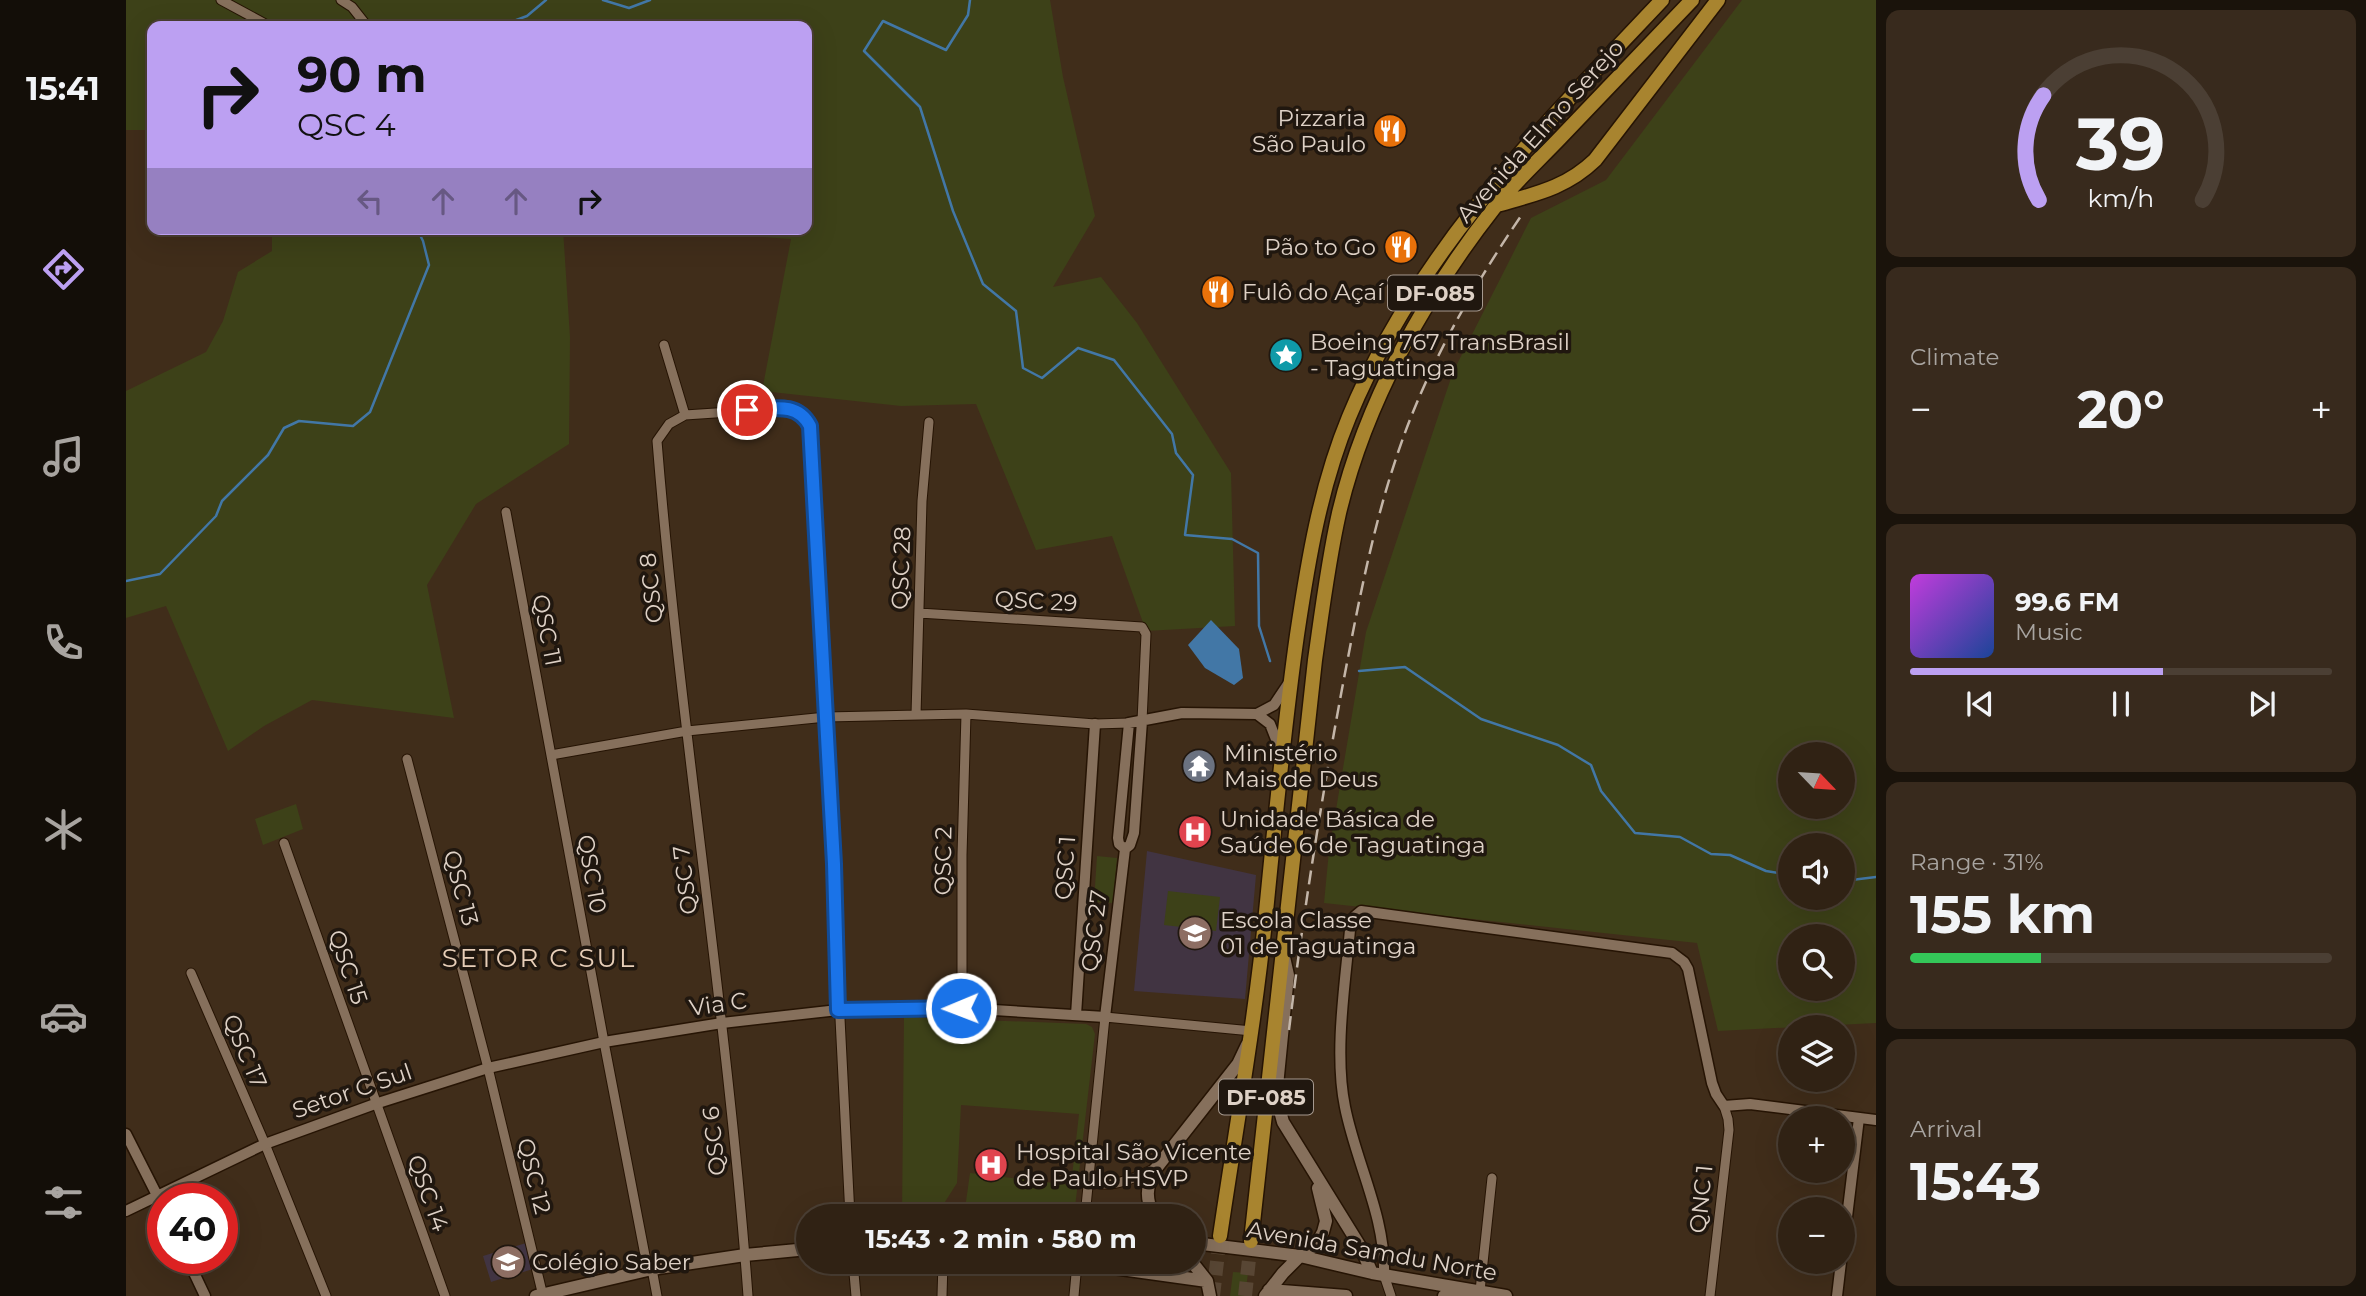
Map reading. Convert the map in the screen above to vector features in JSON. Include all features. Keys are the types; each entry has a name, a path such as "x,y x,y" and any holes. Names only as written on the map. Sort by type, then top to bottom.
{"main road":[{"name":"Avenida Elmo Serejo","path":"1220,1236 1259,981 1291,678 1310,546 1326,483 1348,418 1407,304 1467,214 1550,119 1662,0"},
{"name":"Avenida Elmo Serejo","path":"1251,1241 1325,582 1339,512 1367,427 1395,363 1423,312 1496,206 1692,0"},
{"path":"1496,206 1558,187 1580,174 1595,159 1718,0"},
{"path":"1284,954 1288,975 1276,1096 1283,1122 1378,1274"},
{"path":"1148,1204 1147,1187 1156,1168 1238,1064 1252,1031"},
{"path":"1267,1293 1300,1256 1316,1245 1323,1232 1326,1221 1324,1206 1310,1165"},
{"name":"Avenida Samdu Norte","path":"1206,1244 1300,1256 1378,1274 1506,1296"},
{"path":"541,1295 650,1270 796,1250"},
{"path":"1164,1274 1208,1280"},
{"path":"1203,1274 1208,1280 1210,1296"},
{"path":"1444,1296 1480,1291"},
{"path":"1267,1293 1346,1296"}],"street":[{"path":"221,0 260,21"},
{"path":"341,0 352,7 363,21"},
{"path":"664,345 685,415 790,408 799,411 806,418 812,436 849,1204"},
{"name":"QSC 8","path":"685,415 669,424 657,441 667,563 687,731"},
{"name":"QSC 28","path":"916,715 922,501 929,422"},
{"name":"QSC 11","path":"506,512 551,755"},
{"name":"QSC 29","path":"919,613 1142,627 1146,634 1142,721"},
{"path":"551,755 687,731 826,717 966,714 1095,724 1129,723 1182,713 1257,714 1274,705 1291,678"},
{"name":"QSC 2","path":"961,1008 966,714"},
{"path":"1257,714 1270,724 1282,755"},
{"name":"QSC 27","path":"1105,1017 1125,849 1133,840 1134,833 1142,721"},
{"name":"QSC 27","path":"1125,849 1119,844 1118,831 1129,723"},
{"name":"QSC 1","path":"1076,1015 1095,724"},
{"name":"QSC 7","path":"687,731 722,1023"},
{"name":"QSC 10","path":"551,755 604,1042 657,1296"},
{"name":"QSC 13","path":"407,759 488,1068"},
{"name":"QSC 15","path":"284,843 375,1104"},
{"path":"1391,1296 1378,1274 1385,1260 1340,1082 1350,930 1355,916 1361,911 1672,953 1684,962 1688,969 1712,1083 1724,1106 1750,1104 1876,1120"},
{"name":"QSC 17","path":"191,973 326,1296"},
{"name":"Via C","path":"604,1042 722,1023 838,1010 961,1008 1105,1017"},
{"path":"1087,1204 1105,1017 1252,1031"},
{"name":"QSC 6","path":"722,1023 748,1296"},
{"name":"Setor C Sul","path":"181,1183 264,1144 375,1104 488,1068 604,1042"},
{"name":"QSC 12","path":"488,1068 541,1295"},
{"name":"QSC 14","path":"375,1104 445,1296"},
{"name":"QNC 1","path":"1710,1296 1728,1130 1724,1106"},
{"path":"1849,1197 1859,1118"},
{"path":"126,1134 151,1183"},
{"path":"1088,1175 1095,1181 1125,1182 1156,1168"},
{"path":"1480,1291 1492,1178"},
{"name":"Setor C Sul","path":"126,1211 147,1199"},
{"path":"195,1274 205,1296"},
{"path":"854,1274 856,1296"},
{"path":"942,1296 943,1274"},
{"path":"1074,1296 1075,1274"},
{"path":"1837,1296 1840,1274"}],"shaded area":[{"name":"Escola Classe 01 de Taguatinga","path":"1147,851 1256,875 1245,999 1134,991"},
{"name":"Colégio Saber","path":"526,1243 533,1269 491,1282 483,1256"}],"green space":[{"path":"126,0 1050,0 1063,77 1095,216 1053,287 1101,277 1137,323 1231,473 1235,626 1146,631 1112,536 1036,550 976,404 901,406 762,391 791,239 735,235 812,235 812,21 147,21 147,130 126,130"},
{"path":"1742,0 1876,0 1876,1023 1855,1024 1855,1015 1778,1015 1778,1028 1718,1031 1697,943 1324,903 1329,851 1366,632 1453,372 1531,218 1606,180"},
{"path":"272,235 563,235 570,337 569,444 476,504 427,585 454,718 312,700 264,726 228,751 166,606 126,618 126,391 206,352 223,321 238,272 272,251"},
{"path":"296,804 303,829 263,845 255,819"},
{"path":"1097,856 1117,858 1113,903 1094,902"},
{"path":"1168,891 1220,897 1216,931 1164,925"},
{"name":"Hospital São Vicente de Paulo HSVP","path":"904,1017 1086,1024 1092,1027 1095,1034 1075,1204 966,1204 970,1173 1071,1185 1079,1114 961,1105 957,1183 944,1204 902,1204"},
{"path":"1233,1272 1248,1273 1245,1296 1230,1296"}],"water":[{"path":"1211,620 1239,649 1243,678 1234,685 1205,668 1188,645"}],"waterway":[{"path":"514,21 527,16 546,0"},
{"path":"603,0 629,8 650,0"},
{"path":"970,0 968,15 946,50 883,21 864,51 920,107 953,211 983,284 1016,311 1023,368 1042,378 1078,348 1114,360 1172,434 1176,453 1193,475 1185,535 1232,539 1258,553 1259,626 1270,661"},
{"path":"126,581 160,574 216,516 222,501 268,455 284,428 299,421 353,426 370,412 429,265 420,235"},
{"path":"1359,671 1405,667 1481,719 1558,745 1591,765 1601,791 1635,833 1680,837 1711,854 1730,855 1766,871 1778,873"},
{"path":"1855,880 1876,877"}],"tunnel":[{"path":"1213,1296 1220,1236"},
{"path":"1245,1296 1251,1241"}],"railway":[{"path":"1289,1030 1306,901 1334,731 1379,514 1400,446 1436,360 1477,285 1523,213"}],"place":[{"name":"Pizzaria São Paulo","path":"1390,131"},
{"name":"Pão to Go","path":"1401,247"},
{"name":"Fulô do Açaí","path":"1218,292"},
{"name":"Boeing 767 TransBrasil - Taguatinga","path":"1286,355"},
{"name":"Ministério Mais de Deus","path":"1199,766"},
{"name":"Unidade Básica de Saúde 6 de Taguatinga","path":"1195,832"},
{"name":"Escola Classe 01 de Taguatinga","path":"1195,933"},
{"name":"Hospital São Vicente de Paulo HSVP","path":"991,1165"},
{"name":"Colégio Saber","path":"508,1262"}],"district":[{"name":"SETOR C SUL","path":"539,958"}],"route":[{"path":"747,410 790,408 799,411 806,418 812,436 834,864 838,1010 961,1008"}]}
